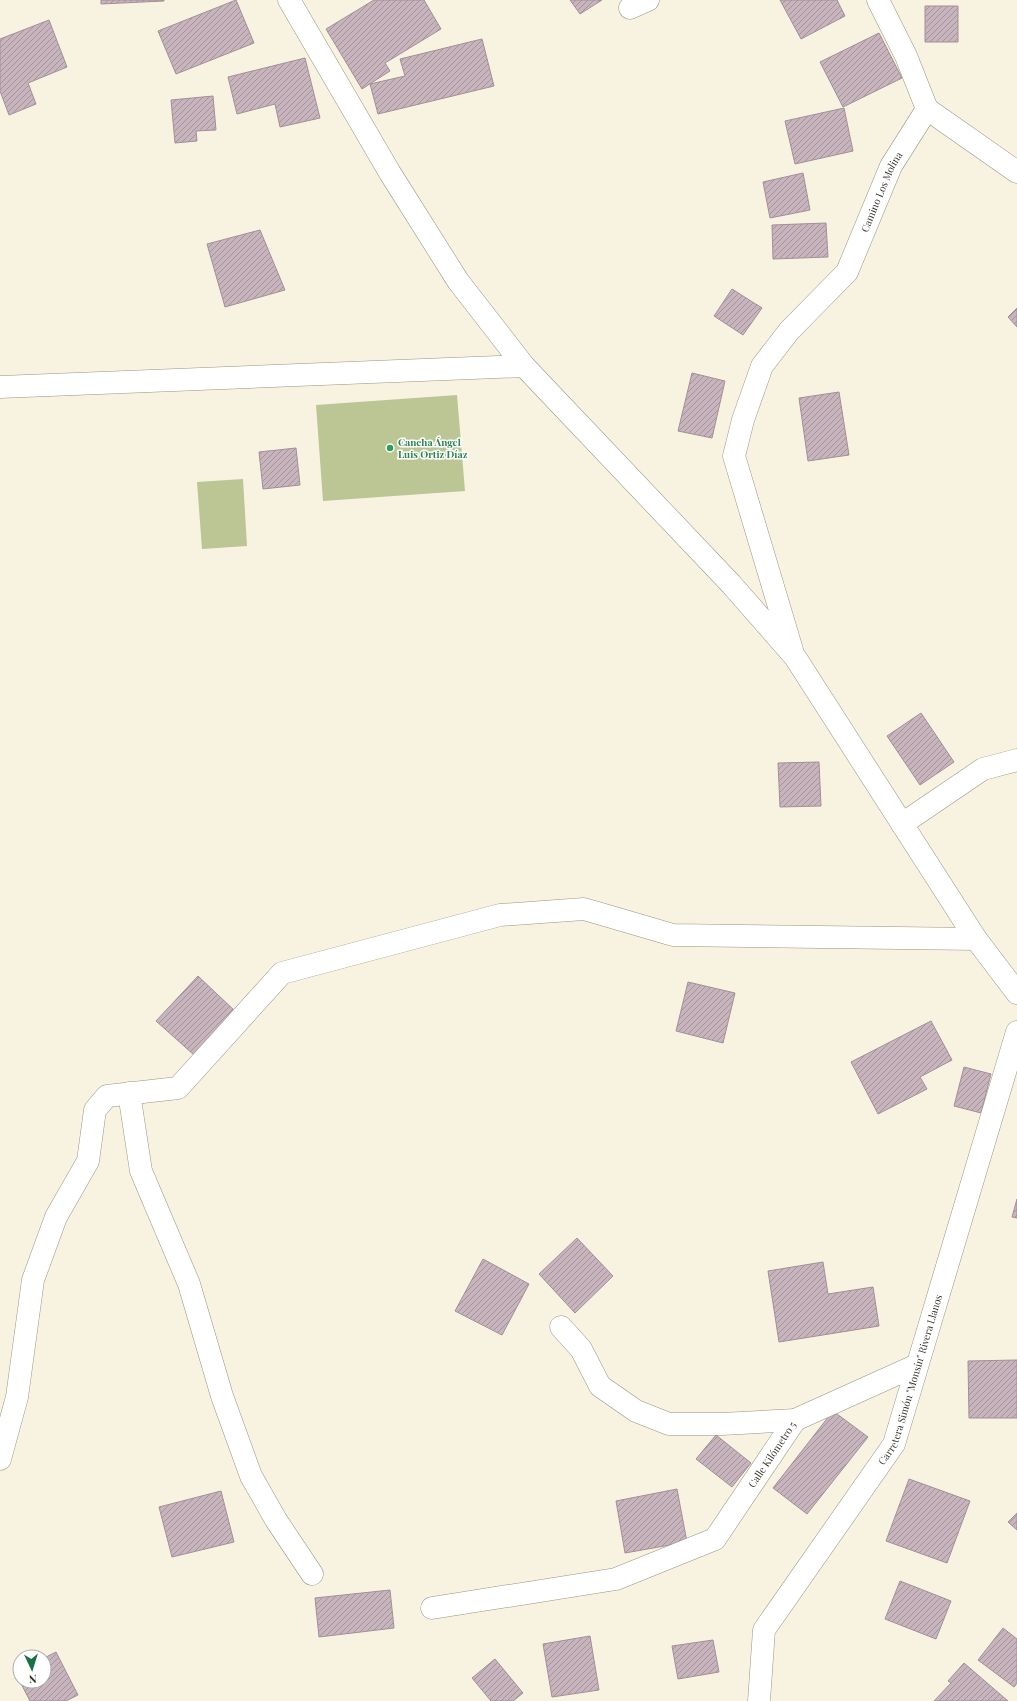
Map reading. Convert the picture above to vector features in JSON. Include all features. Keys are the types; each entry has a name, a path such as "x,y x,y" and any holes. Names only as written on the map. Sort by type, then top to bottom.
{"street":[{"path":"289,0 390,173 458,281 524,366 731,584 795,657 976,939 1017,993"},
{"path":"878,0 906,56 927,109 1017,172"},
{"name":"Camino Los Molina","path":"795,657 734,456 743,420 762,366 789,331 847,272 891,166 927,109"},
{"path":"0,387 524,366"},
{"path":"902,824 983,769 1017,760"},
{"path":"0,1459 17,1397 33,1280 56,1216 88,1161 96,1110 107,1096 178,1088 282,973 500,915 584,909 673,935 976,939"},
{"name":"Carretera Simón \"Monsín\" Rivera Llanos","path":"759,1701 764,1630 894,1444 1017,1032"},
{"path":"129,1093 141,1171 189,1284 222,1396 251,1476 276,1520 312,1574"},
{"path":"562,1327 581,1349 600,1386 636,1411 669,1424 722,1424 795,1420"},
{"name":"Calle Kilómetro 5","path":"432,1608 616,1579 715,1539 795,1420 917,1365"}],"green space":[{"name":"Cancha Ángel Luis Ortiz Díaz","path":"457,395 465,491 323,501 316,405"},
{"path":"243,479 247,546 202,549 197,482"}],"building":[{"path":"101,0 164,0 164,1 101,4"},
{"path":"236,0 254,43 176,74 158,31"},
{"path":"374,0 424,0 441,29 385,63 390,71 362,89 326,29"},
{"path":"570,0 602,0 580,14"},
{"path":"780,0 837,0 845,16 801,39"},
{"path":"925,6 958,6 958,42 925,42"},
{"path":"49,20 67,67 28,83 36,104 9,115 0,91 0,39"},
{"path":"879,33 902,78 843,107 820,62"},
{"path":"482,39 494,86 378,114 370,84 405,76 400,59"},
{"path":"305,58 320,118 280,127 275,104 237,114 228,77"},
{"path":"213,96 216,130 196,131 197,141 175,143 171,100"},
{"path":"844,108 853,151 795,164 785,121"},
{"path":"803,173 810,210 770,218 763,182"},
{"path":"826,223 828,257 773,259 772,225"},
{"path":"260,230 285,290 225,307 207,244"},
{"path":"732,289 762,308 743,335 714,316"},
{"path":"1017,308 1017,327 1008,317"},
{"path":"692,373 725,381 712,438 678,431"},
{"path":"839,392 849,455 808,461 799,398"},
{"path":"296,448 300,485 263,489 259,452"},
{"path":"921,713 954,762 920,785 887,736"},
{"path":"819,762 821,806 780,807 778,763"},
{"path":"198,976 235,1011 194,1055 156,1021"},
{"path":"688,982 735,993 723,1043 676,1031"},
{"path":"931,1021 952,1060 920,1077 927,1089 878,1114 851,1062"},
{"path":"964,1067 991,1074 981,1113 954,1106"},
{"path":"1017,1199 1017,1218 1012,1217"},
{"path":"577,1238 613,1276 575,1313 539,1274"},
{"path":"483,1259 529,1284 502,1335 455,1311"},
{"path":"823,1262 828,1294 873,1287 879,1326 779,1342 768,1271"},
{"path":"1017,1360 1017,1418 969,1418 968,1361"},
{"path":"833,1411 868,1437 807,1514 773,1488"},
{"path":"716,1435 751,1463 732,1487 696,1459"},
{"path":"909,1479 970,1501 947,1563 886,1541"},
{"path":"677,1489 687,1542 625,1553 616,1501"},
{"path":"221,1491 234,1542 172,1557 159,1507"},
{"path":"1017,1513 1017,1530 1008,1522"},
{"path":"900,1581 951,1601 936,1639 885,1619"},
{"path":"390,1590 394,1628 319,1637 315,1598"},
{"path":"1003,1628 1017,1639 1017,1683 1014,1687 978,1660"},
{"path":"590,1636 599,1690 552,1697 543,1644"},
{"path":"713,1640 719,1672 678,1679 672,1646"},
{"path":"56,1652 78,1695 66,1701 30,1701 24,1689 52,1689 52,1654"},
{"path":"495,1659 523,1693 513,1701 491,1701 472,1678"},
{"path":"964,1663 1008,1701 934,1701 951,1683 948,1681"}],"place":[{"name":"Cancha Ángel Luis Ortiz Díaz","path":"390,448"}]}
